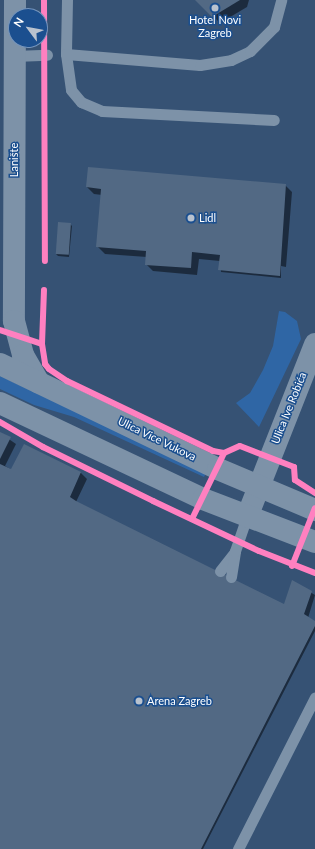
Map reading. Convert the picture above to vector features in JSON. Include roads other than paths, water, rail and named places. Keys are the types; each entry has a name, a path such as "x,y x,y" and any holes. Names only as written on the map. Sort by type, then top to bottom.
{"street":[{"name":"Lanište","path":"15,0 14,56 7,187 7,326 39,383"},
{"name":"Ulica Ive Robića","path":"247,517 315,344"},
{"name":"Ulica Vice Vukova","path":"0,364 258,487 315,510"},
{"path":"0,403 203,499 315,542"}],"lane":[{"path":"67,0 66,54 71,90 81,102 102,111 274,120"},
{"path":"66,54 200,65 230,60 250,51 274,27 281,0"},
{"path":"14,56 47,55"},
{"path":"231,577 235,551 247,517"},
{"path":"220,571 235,551"},
{"path":"238,849 315,698"}],"place":[{"name":"Hotel Novi Zagreb","path":"215,8"},
{"name":"Lidl","path":"191,218"},
{"name":"Arena Zagreb","path":"139,701"}]}
